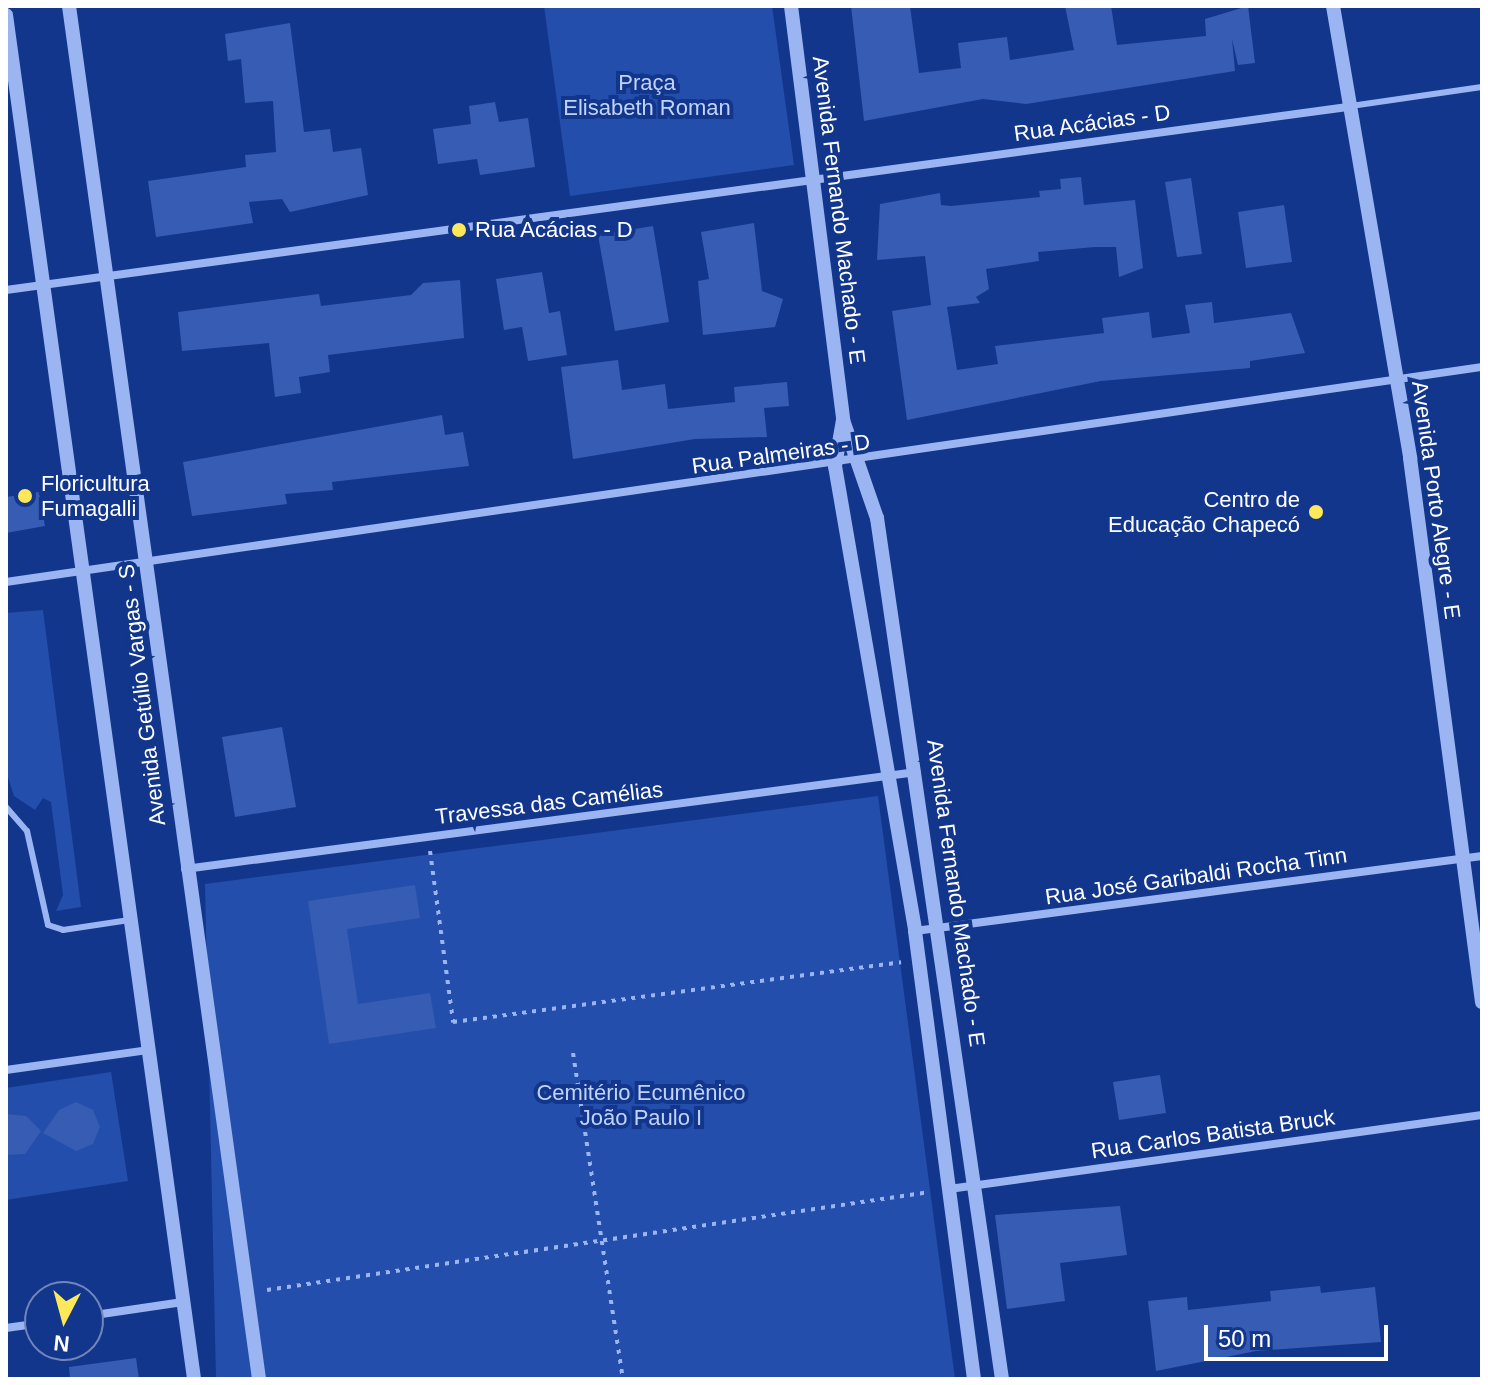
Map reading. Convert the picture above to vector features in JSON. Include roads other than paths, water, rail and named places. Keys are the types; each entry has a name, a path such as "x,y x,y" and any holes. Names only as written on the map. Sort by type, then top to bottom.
{"street":[{"name":"Avenida Getúlio Vargas - S","path":"69,6 148,559 184,869 259,1379"},
{"name":"Avenida Fernando Machado - E","path":"791,6 843,420 835,466 915,931 974,1379"},
{"name":"Avenida Porto Alegre - E","path":"1333,6 1396,381 1482,1002"},
{"name":"Avenida Getúlio Vargas - S","path":"6,15 194,1379"},
{"name":"Rua Acácias - D","path":"6,290 1348,107"},
{"name":"Rua Palmeiras - D","path":"6,582 148,559 835,466 1482,367"},
{"name":"Avenida Fernando Machado - E","path":"843,420 863,461 917,771 1002,1379"},
{"name":"Travessa das Camélias","path":"184,869 917,771"},
{"name":"Rua José Garibaldi Rocha Tinn","path":"915,931 1482,856"},
{"path":"6,1070 148,1050"},
{"name":"Rua Carlos Batista Bruck","path":"949,1189 1482,1115"},
{"path":"104,1314 183,1302"}],"lane":[{"name":"Rua Acácias - D","path":"1348,107 1482,87"},
{"path":"6,807 27,831 48,925 63,930 129,920"}],"place":[{"name":"Rua Acácias - D","path":"459,230"},
{"name":"Floricultura Fumagalli","path":"25,496"},
{"name":"Centro de Educação Chapecó","path":"1316,512"}],"park label":[{"name":"Praça Elisabeth Roman","path":"647,94"},
{"name":"Cemitério Ecumênico João Paulo I","path":"641,1104"}]}
